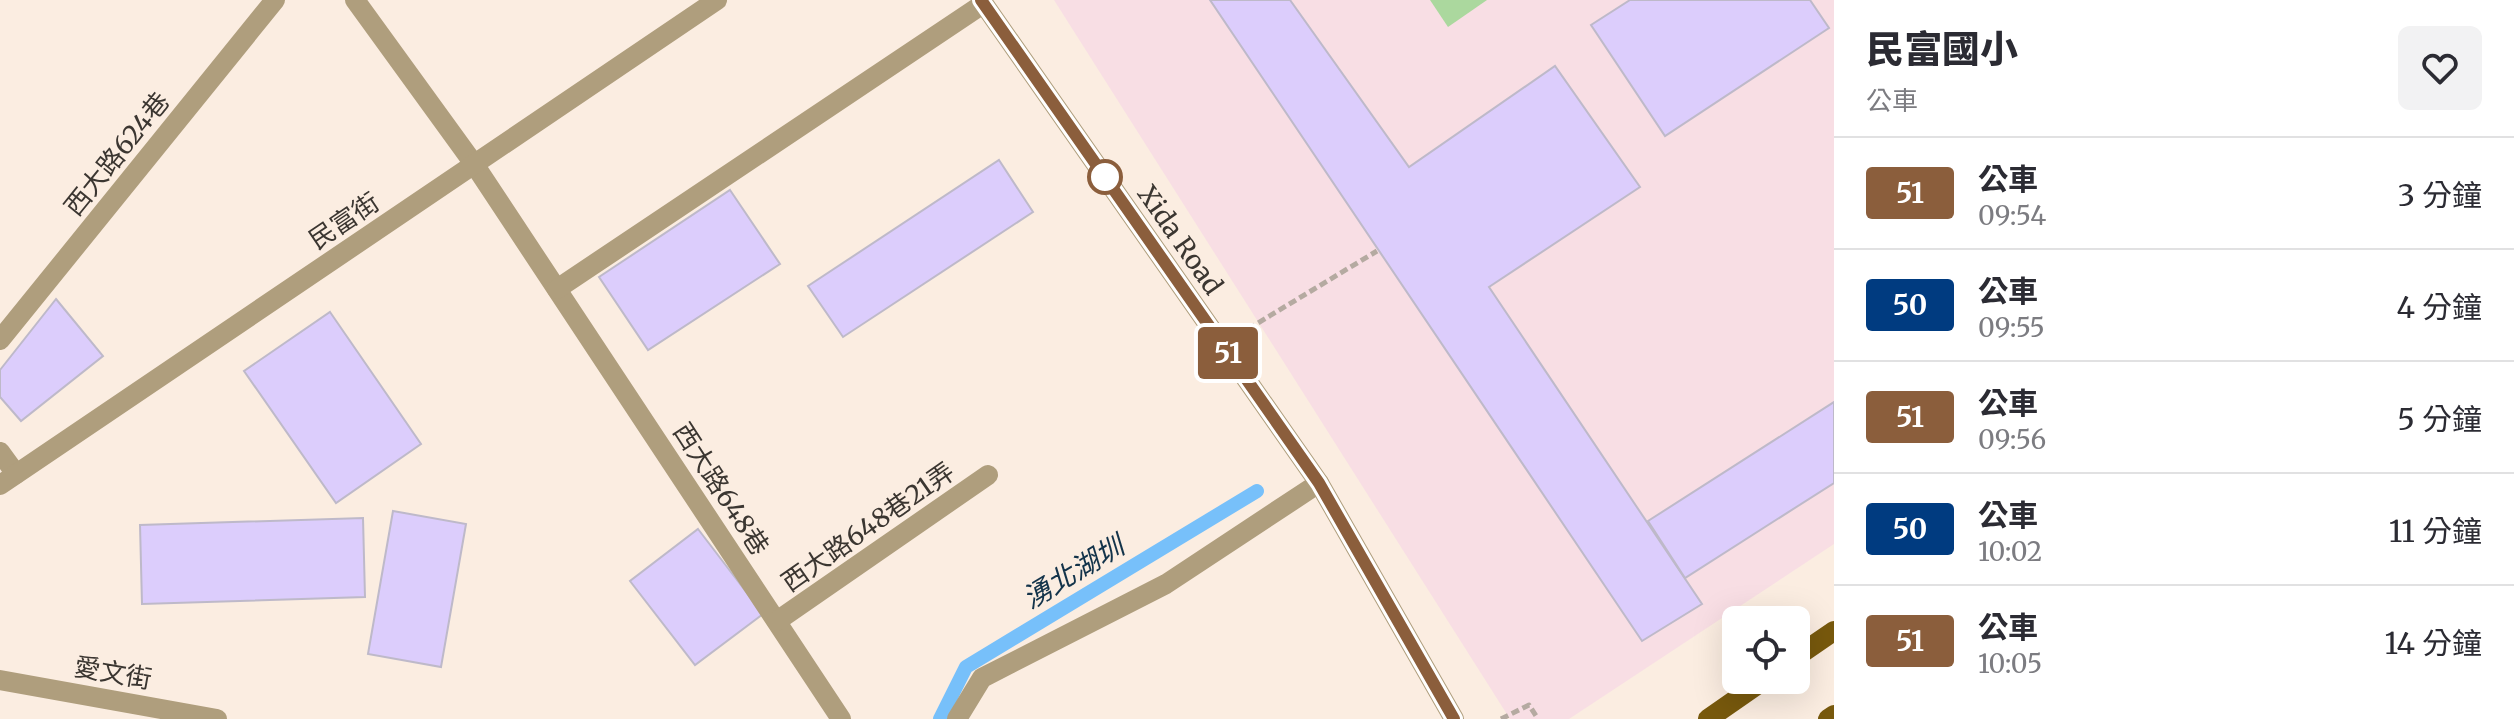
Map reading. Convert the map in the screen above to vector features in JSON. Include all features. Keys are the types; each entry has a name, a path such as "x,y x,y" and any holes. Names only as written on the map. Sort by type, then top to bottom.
{"main road":[{"path":"1810,647 1834,631"},
{"path":"1708,719 1744,694"},
{"path":"1828,719 1834,715"}],"street":[{"name":"西大路624巷","path":"0,340 275,0"},
{"name":"西大路648巷","path":"355,0 474,164 841,719"},
{"name":"民富街","path":"8,479 717,0"},
{"path":"557,289 982,2"},
{"name":"Xida Road","path":"982,2 1319,483 1454,719"},
{"path":"0,452 8,479"},
{"name":"西大路648巷21弄","path":"777,621 988,475"},
{"path":"957,719 982,678 1166,584 1319,483"},
{"name":"愛文街","path":"0,680 217,719"}],"path":[{"path":"1222,345 1377,251"},
{"path":"1501,719 1529,705 1538,719"}],"shaded area":[{"path":"1054,0 1834,0 1834,544 1740,606 1722,606 1722,618 1569,719 1510,719"}],"green space":[{"path":"1430,0 1487,0 1448,27"}],"building":[{"path":"1210,0 1290,0 1409,167 1555,66 1640,187 1489,287 1702,604 1642,641"},
{"path":"1630,0 1810,0 1829,28 1665,136 1591,25"},
{"path":"999,160 1033,212 843,337 808,286"},
{"path":"730,190 780,264 648,350 599,277"},
{"path":"56,299 103,356 21,421 0,397 0,370"},
{"path":"330,312 421,444 336,503 244,371"},
{"path":"1834,402 1834,483 1685,578 1648,521"},
{"path":"393,511 466,524 441,667 368,654"},
{"path":"363,518 365,597 142,604 140,525"},
{"path":"698,529 763,614 695,665 630,581"}],"waterway":[{"name":"湧北湖圳","path":"940,719 966,667 1257,491"}],"bus line":[{"name":"51","path":"981,0 1319,483 1454,719"}]}
